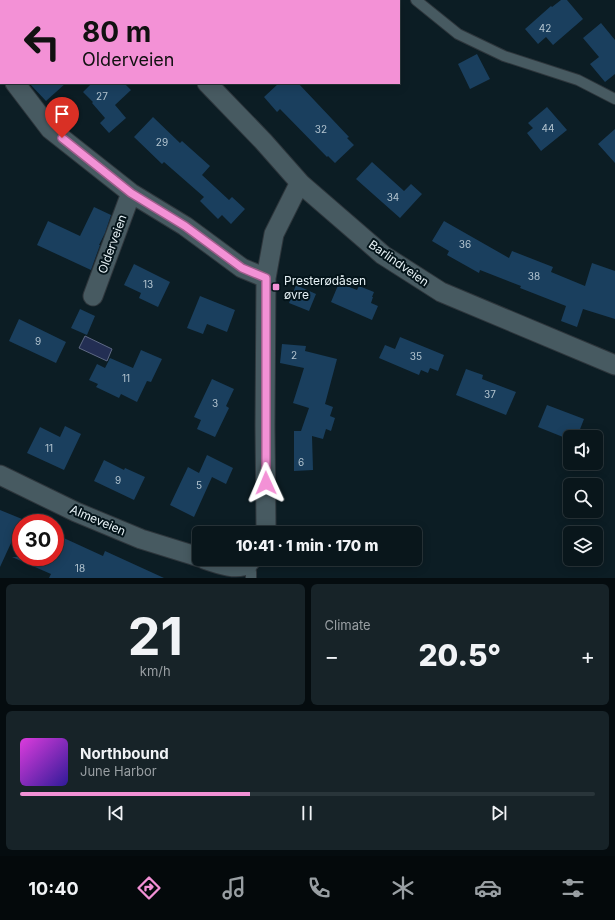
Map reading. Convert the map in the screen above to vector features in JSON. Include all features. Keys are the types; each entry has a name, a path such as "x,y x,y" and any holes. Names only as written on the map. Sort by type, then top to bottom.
{"street":[{"path":"16,84 50,129 131,193 185,226 242,268 266,278"},
{"name":"Barlindveien","path":"208,84 263,141 301,184 383,255 441,292 615,365"},
{"path":"266,526 266,278 274,234 297,188 301,184"},
{"name":"Olderveien","path":"93,296 131,193"},
{"name":"Almeveien","path":"0,475 76,512 141,539 192,555"},
{"path":"232,566 250,567"}],"lane":[{"path":"416,0 458,34 504,56 578,80 615,99"}],"water":[{"path":"85,336 112,349 107,361 79,348"}],"building":[{"path":"561,0 567,0 583,19 553,45 546,37 538,44 525,29 551,6 552,7"},
{"path":"601,23 615,40 615,74 605,82 590,64 599,57 583,38"},
{"path":"477,54 490,79 470,89 458,64"},
{"path":"30,84 65,84 46,101"},
{"path":"91,84 125,84 131,90 115,105 126,118 109,133 100,123 105,118 83,92"},
{"path":"278,84 299,84 349,137 347,138 354,145 335,163 328,156 327,157 280,109 277,112 264,97"},
{"path":"547,107 567,130 541,151 527,133 533,128 528,123"},
{"path":"153,117 180,143 182,141 210,166 202,175 229,200 232,197 245,209 231,224 222,215 218,219 200,201 204,197 164,162 162,164 134,137"},
{"path":"615,129 615,163 598,144"},
{"path":"372,162 404,191 411,184 422,194 400,218 356,179"},
{"path":"94,207 111,215 91,270 37,245 48,221 80,236"},
{"path":"444,221 509,258 512,251 553,267 551,272 585,286 592,263 615,271 615,319 583,309 577,327 561,321 566,306 480,270 479,273 447,255 449,251 432,241"},
{"path":"134,264 170,282 158,307 139,298 141,293 124,285"},
{"path":"339,283 357,290 359,286 374,292 371,303 378,306 372,320 331,302"},
{"path":"296,285 316,294 309,311 289,303"},
{"path":"200,296 235,310 227,332 207,324 203,334 187,328"},
{"path":"80,309 95,316 87,335 71,328"},
{"path":"19,319 66,342 56,363 9,341"},
{"path":"400,337 444,355 438,371 430,368 428,373 421,370 419,375 379,358 385,345 395,349"},
{"path":"282,344 306,346 305,351 337,359 325,404 333,407 330,416 335,418 331,431 326,429 323,439 312,436 313,470 294,471 294,431 301,431 309,408 293,403 304,368 280,363"},
{"path":"141,350 162,359 151,382 147,381 137,402 121,394 119,398 96,387 98,384 89,380 97,364 105,368 110,358 133,368"},
{"path":"466,369 483,375 482,379 516,392 506,415 456,395"},
{"path":"212,379 234,389 226,406 229,408 215,437 197,429 201,420 194,417"},
{"path":"547,405 584,419 580,430 563,430 563,437 538,427"},
{"path":"65,426 81,434 64,470 27,453 40,427 60,437"},
{"path":"207,455 233,468 226,484 212,477 194,517 170,505 188,467 199,473"},
{"path":"104,460 124,470 125,468 145,477 134,500 94,481"},
{"path":"0,510 12,515 12,541 0,567"},
{"path":"64,538 103,556 105,551 164,578 49,578 51,574 33,566 64,566"}],"place":[{"name":"Presterødåsen øvre","path":"276,287"}],"route":[{"path":"62,138 131,193 185,226 242,268 266,278 266,483"}]}
